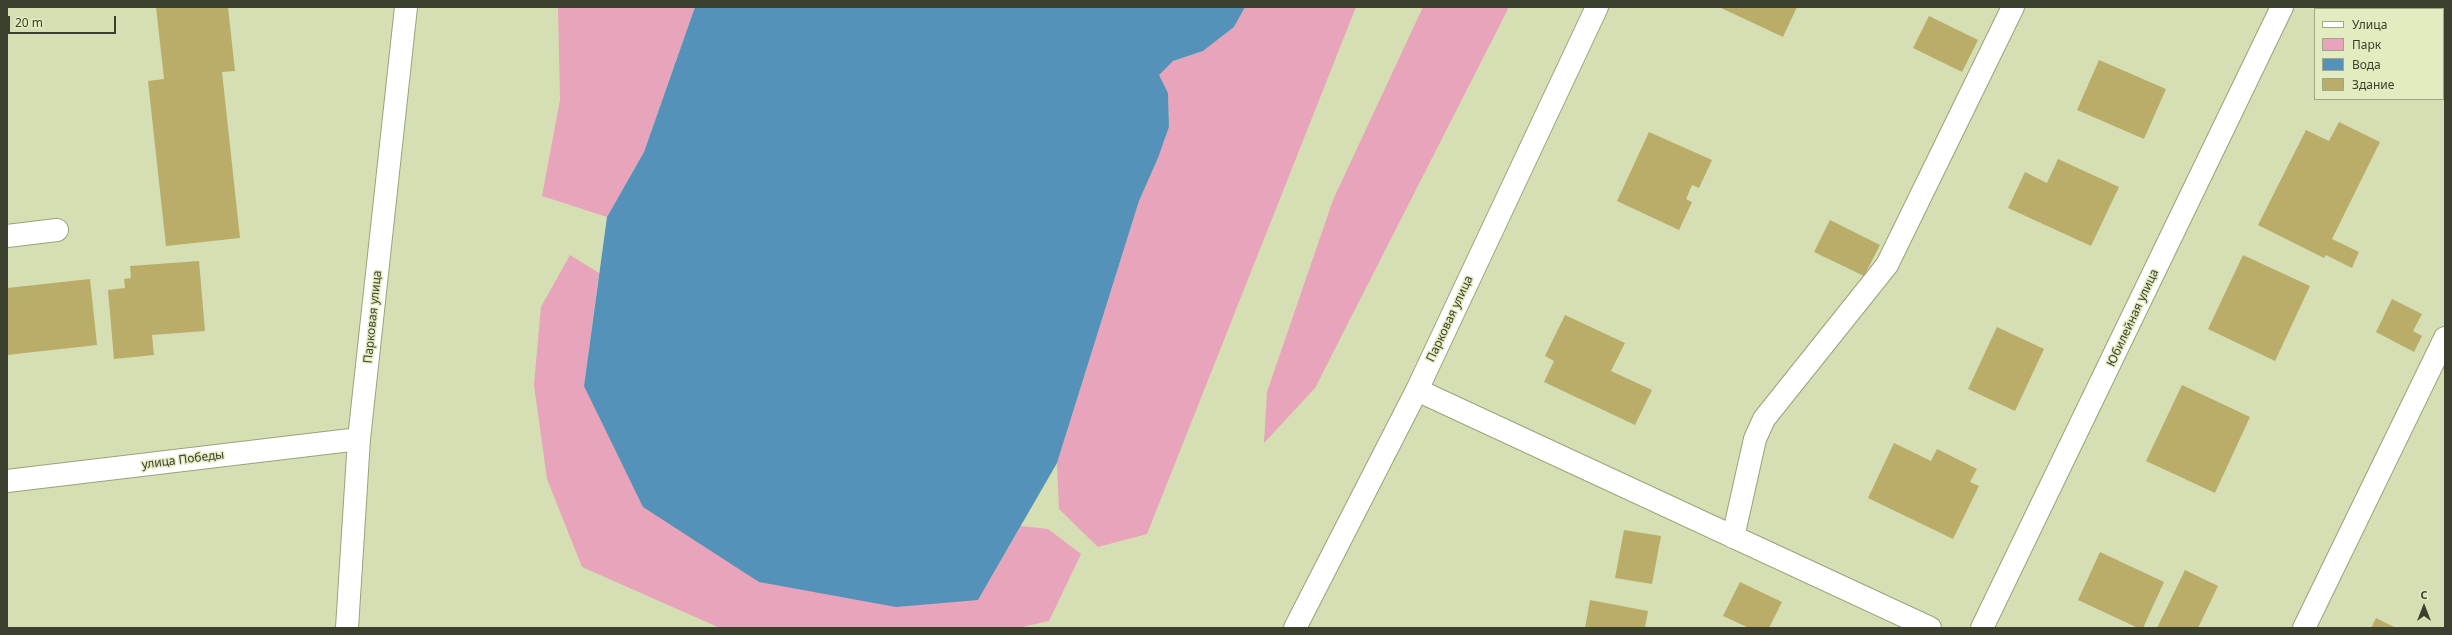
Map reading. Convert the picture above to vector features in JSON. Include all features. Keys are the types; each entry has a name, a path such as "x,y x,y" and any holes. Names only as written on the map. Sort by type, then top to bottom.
{"street":[{"name":"Парковая улица","path":"347,628 360,439 406,7"},
{"name":"Парковая улица","path":"1295,628 1416,390 1597,7"},
{"path":"1733,537 1755,439 1764,419 1887,265 2013,7"},
{"name":"Юбилейная улица","path":"1982,628 2282,7"},
{"path":"7,236 57,230"},
{"path":"2304,628 2445,338"},
{"path":"1416,390 1930,628"},
{"name":"улица Победы","path":"7,481 360,439"}],"green space":[{"path":"558,7 695,7 644,152 607,217 542,196 560,100"},
{"path":"1245,7 1356,7 1147,534 1098,547 1059,509 1057,463 1139,201 1158,158 1169,127 1168,93 1158,75 1173,61 1203,51 1234,27"},
{"path":"1423,7 1509,7 1315,388 1264,443 1267,392 1333,200"},
{"path":"570,255 599,273 584,386 978,600 1021,526 1048,529 1081,554 1049,621 1017,628 720,628 582,567 547,479 534,385 541,307"}],"water":[{"path":"695,7 1245,7 1234,27 1203,51 1173,61 1159,75 1168,93 1169,127 1158,158 1139,201 1057,463 978,600 896,607 759,582 643,507 584,386 607,217 644,152"}],"building":[{"path":"156,7 228,7 235,71 222,72 240,238 166,246 148,81 164,79"},
{"path":"1719,7 1797,7 1783,37"},
{"path":"2370,7 2430,7 2430,8"},
{"path":"1929,16 1978,40 1962,72 1913,48"},
{"path":"2099,60 2166,89 2144,139 2077,110"},
{"path":"2339,122 2380,142 2332,239 2359,252 2352,268 2326,255 2324,258 2258,225 2306,130 2329,141"},
{"path":"1649,132 1712,160 1699,188 1692,185 1686,199 1692,202 1679,230 1617,201"},
{"path":"2058,159 2119,187 2091,246 2008,208 2025,172 2047,183"},
{"path":"1830,220 1880,245 1864,276 1814,252"},
{"path":"2243,255 2310,286 2275,361 2208,329"},
{"path":"199,261 205,331 152,335 154,355 114,359 108,290 125,288 124,279 131,278 130,266"},
{"path":"90,279 97,345 7,355 7,288"},
{"path":"2392,299 2422,314 2413,331 2422,336 2414,352 2376,332"},
{"path":"1565,315 1625,343 1611,371 1652,390 1635,425 1544,382 1554,361 1545,356"},
{"path":"1997,327 2044,349 2015,411 1968,389"},
{"path":"2182,385 2250,417 2215,493 2146,461"},
{"path":"1894,443 1931,461 1937,449 1977,469 1970,482 1979,486 1953,539 1868,498"},
{"path":"1624,530 1661,536 1652,584 1615,578"},
{"path":"2100,552 2164,582 2143,628 2138,628 2078,600"},
{"path":"2185,570 2218,586 2198,628 2157,628"},
{"path":"1740,582 1782,602 1769,628 1749,628 1723,616"},
{"path":"1590,600 1648,611 1645,628 1585,628"},
{"path":"2376,618 2396,628 2371,628"}]}
